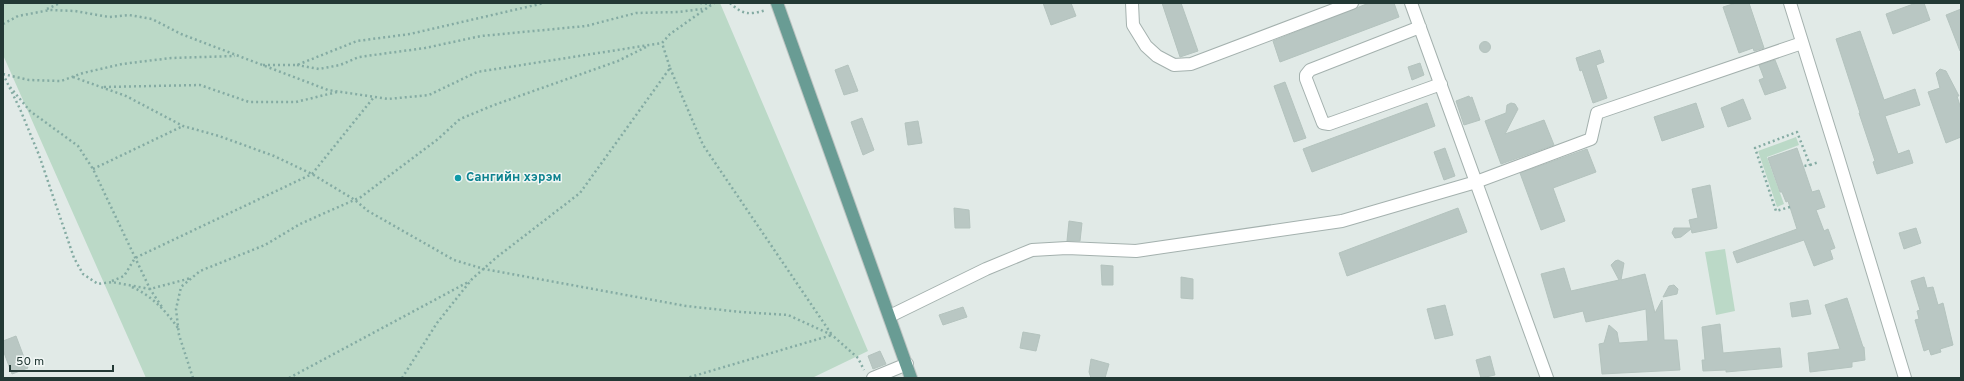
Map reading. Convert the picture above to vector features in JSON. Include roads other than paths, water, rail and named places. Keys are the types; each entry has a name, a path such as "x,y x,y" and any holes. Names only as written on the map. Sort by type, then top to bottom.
{"main road":[{"path":"777,4 890,316 909,373"}],"street":[{"path":"1132,3 1133,25 1146,46 1157,56 1174,65 1191,64 1352,3"},
{"path":"1411,3 1548,378"},
{"path":"1790,3 1905,378"},
{"path":"1420,27 1310,70 1306,75 1306,79 1323,123 1329,124 1441,84"},
{"path":"890,316 993,266 1032,250 1067,248 1136,251 1342,221 1476,182 1591,139 1596,113 1802,43"},
{"path":"869,375 909,373"}],"place":[{"name":"Сангийн хэрэм","path":"458,178"}]}
